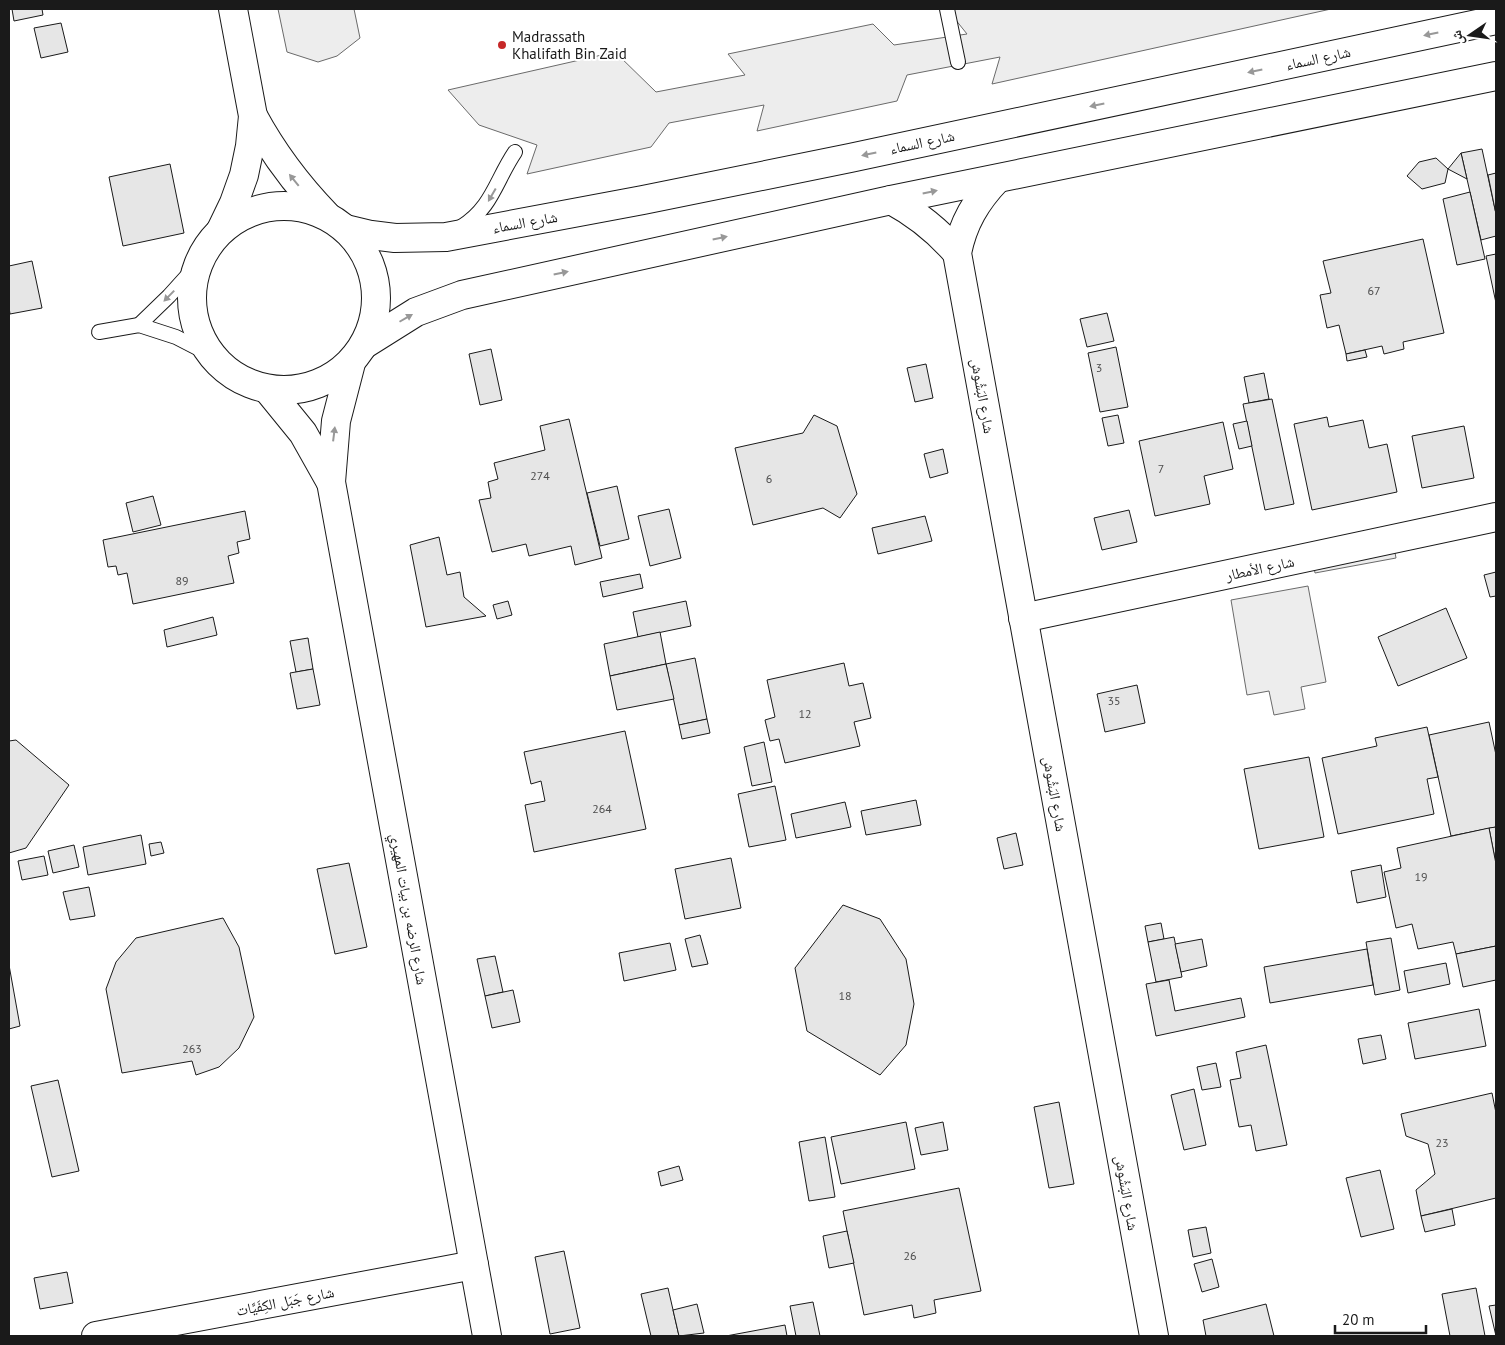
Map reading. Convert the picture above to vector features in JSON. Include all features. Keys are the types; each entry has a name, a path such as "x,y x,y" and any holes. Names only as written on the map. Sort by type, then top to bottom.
{"street":[{"path":"233,9 253,116 250,146 244,175 234,203 221,230 197,265 192,291 193,313 199,335 211,355 227,371 246,383 268,390 291,391 313,387 333,377 358,354 416,312 462,295 892,200 1496,76"},
{"name":"شارع السماء","path":"221,230 240,217 261,208 283,205 306,208 371,235 395,238 446,237 850,158 1496,20"},
{"path":"253,116 268,144 286,169 305,193 336,222"},
{"name":"شارع البَشُوش","path":"996,179 974,205 966,220 960,236 957,253 1154,1336"},
{"path":"892,200 933,228 957,253"},
{"name":"شارع الرضه بن بيات المهيري","path":"336,222 360,244 370,263 375,283 377,304 373,325 358,354 336,421 331,482 487,1336"},
{"name":"شارع الرضه بن بيات المهيري","path":"268,390 303,433 331,482"},
{"name":"شارع الأمطار","path":"1023,618 1496,517"},
{"name":"شارع جَبَل الكِفَيَّات","path":"96,1336 474,1265"}],"lane":[{"path":"947,9 958,62"},
{"path":"446,237 474,219 491,199 505,167 515,152"},
{"path":"139,325 197,265"},
{"path":"99,332 139,325 176,337 211,355"}],"shaded area":[{"path":"278,9 354,9 360,38 337,56 318,62 287,52"},
{"path":"947,9 1331,9 992,84 1000,57 907,75 897,101 757,131 764,105 669,123 651,147 527,174 537,145 479,125 448,90 615,52 656,92 745,75 728,54 873,24 894,45 967,34"},
{"path":"1391,531 1396,558 1315,573 1310,546"},
{"path":"1308,586 1326,682 1301,687 1305,709 1274,715 1269,691 1247,695 1231,600"}],"building":[{"path":"12,9 42,9 43,15 14,21"},
{"path":"61,23 68,52 41,58 34,28"},
{"path":"1482,149 1496,214 1496,236 1481,240 1461,153"},
{"path":"1461,153 1467,179 1448,169"},
{"path":"1436,158 1448,169 1445,183 1422,189 1407,176 1419,162"},
{"path":"170,164 184,233 123,246 109,177"},
{"path":"1496,173 1496,214 1488,175"},
{"path":"1470,192 1485,259 1457,265 1443,199"},
{"path":"1423,239 1444,333 1403,342 1404,349 1384,354 1382,346 1346,354 1339,325 1327,328 1320,295 1331,293 1323,261"},
{"path":"1496,254 1496,303 1486,256"},
{"path":"32,261 42,308 10,314 9,266"},
{"path":"1107,313 1114,341 1087,347 1080,319"},
{"path":"1116,347 1128,407 1100,412 1088,353"},
{"path":"491,349 502,400 480,405 469,354"},
{"path":"1365,350 1367,357 1347,361 1346,354"},
{"path":"926,364 933,398 915,402 907,368"},
{"path":"1264,373 1269,399 1249,403 1244,377"},
{"path":"1272,399 1294,504 1265,510 1243,404"},
{"path":"814,415 837,426 857,494 840,518 823,508 753,525 735,448 803,433"},
{"path":"1118,415 1124,443 1108,446 1102,418"},
{"path":"1327,417 1329,427 1363,420 1369,448 1387,444 1397,492 1312,510 1294,424"},
{"path":"569,419 602,558 575,565 571,546 529,556 526,544 492,552 479,500 491,498 488,482 498,479 494,463 545,450 540,426"},
{"path":"1247,421 1252,446 1239,449 1233,424"},
{"path":"1223,422 1233,469 1204,476 1210,504 1155,516 1139,441"},
{"path":"1464,426 1474,478 1422,488 1412,436"},
{"path":"943,449 948,473 930,478 924,454"},
{"path":"617,486 629,539 600,546 587,493"},
{"path":"153,496 161,525 133,532 126,503"},
{"path":"669,509 681,558 650,566 638,516"},
{"path":"1129,510 1137,542 1102,550 1094,518"},
{"path":"245,511 250,539 237,542 239,553 228,556 234,583 133,604 127,573 118,575 116,566 108,567 103,540"},
{"path":"925,516 932,541 878,554 872,528"},
{"path":"439,537 447,575 460,572 464,597 486,616 426,627 410,545"},
{"path":"1496,572 1496,596 1490,597 1484,575"},
{"path":"640,574 643,588 603,597 600,582"},
{"path":"508,601 512,615 497,619 493,605"},
{"path":"686,601 691,626 638,637 633,612"},
{"path":"1446,608 1467,658 1398,686 1378,637"},
{"path":"213,617 217,635 167,647 164,630"},
{"path":"660,632 666,664 610,676 604,644"},
{"path":"308,638 313,669 296,672 290,641"},
{"path":"695,658 707,719 679,725 666,664"},
{"path":"844,663 849,686 863,683 871,718 854,722 860,746 785,763 779,739 770,741 765,720 775,717 767,680"},
{"path":"666,664 674,699 617,710 610,676"},
{"path":"313,669 320,705 297,709 290,673"},
{"path":"1137,685 1145,723 1105,732 1097,694"},
{"path":"707,719 710,733 682,739 679,725"},
{"path":"1489,722 1496,755 1496,827 1451,836 1429,735"},
{"path":"1427,727 1438,777 1427,779 1434,814 1338,834 1322,758 1377,746 1375,738"},
{"path":"625,731 646,829 534,852 525,805 545,801 541,781 531,784 524,752"},
{"path":"16,740 69,785 26,848 9,853 9,741"},
{"path":"764,742 772,782 752,786 744,747"},
{"path":"1309,757 1324,837 1259,849 1244,769"},
{"path":"775,786 786,840 749,847 738,794"},
{"path":"916,800 921,825 866,835 861,811"},
{"path":"845,802 851,827 796,838 791,814"},
{"path":"1496,827 1496,864 1489,828"},
{"path":"1489,828 1496,864 1496,946 1456,954 1453,942 1418,949 1412,924 1396,928 1384,872 1401,868 1397,848"},
{"path":"1016,833 1023,865 1004,869 997,838"},
{"path":"141,835 146,864 88,875 83,847"},
{"path":"161,842 164,853 151,856 149,844"},
{"path":"74,845 79,867 53,873 48,851"},
{"path":"44,856 48,875 22,880 18,861"},
{"path":"731,858 741,908 685,919 675,869"},
{"path":"349,863 367,947 335,954 317,869"},
{"path":"1381,865 1386,897 1357,903 1351,871"},
{"path":"89,887 95,916 70,920 63,892"},
{"path":"843,905 880,919 906,959 914,1004 906,1045 880,1075 807,1031 795,968"},
{"path":"223,918 239,947 254,1017 239,1048 219,1067 196,1075 192,1061 122,1073 106,989 116,962 136,938"},
{"path":"1161,923 1164,939 1148,942 1145,926"},
{"path":"700,935 708,964 692,967 685,939"},
{"path":"1174,937 1182,977 1156,982 1148,942"},
{"path":"1391,938 1400,990 1375,995 1366,942"},
{"path":"1202,939 1207,966 1181,972 1175,944"},
{"path":"670,943 676,970 624,981 619,953"},
{"path":"1496,946 1496,980 1463,987 1456,954"},
{"path":"1367,949 1373,985 1270,1003 1264,967"},
{"path":"495,956 503,992 485,996 477,959"},
{"path":"1446,963 1450,984 1408,993 1404,971"},
{"path":"9,965 20,1026 9,1029"},
{"path":"1169,980 1175,1011 1241,998 1245,1017 1156,1036 1146,984"},
{"path":"513,990 520,1022 492,1028 485,996"},
{"path":"1479,1009 1486,1046 1415,1059 1408,1023"},
{"path":"1381,1035 1386,1059 1363,1064 1358,1039"},
{"path":"1266,1045 1287,1145 1256,1151 1251,1125 1239,1127 1230,1080 1241,1078 1236,1052"},
{"path":"1216,1063 1221,1087 1202,1090 1197,1067"},
{"path":"58,1080 79,1171 52,1177 31,1086"},
{"path":"1194,1089 1206,1145 1184,1150 1171,1095"},
{"path":"1492,1093 1496,1113 1496,1198 1421,1216 1416,1190 1435,1174 1428,1144 1406,1136 1401,1114"},
{"path":"1059,1102 1074,1184 1049,1188 1034,1107"},
{"path":"906,1122 915,1169 841,1184 831,1137"},
{"path":"943,1122 948,1150 921,1155 915,1128"},
{"path":"825,1137 835,1197 809,1201 799,1142"},
{"path":"679,1166 683,1180 661,1186 658,1172"},
{"path":"1380,1170 1394,1229 1361,1237 1346,1178"},
{"path":"959,1188 981,1291 934,1300 936,1313 914,1318 912,1305 864,1315 843,1211"},
{"path":"1452,1209 1455,1225 1425,1232 1421,1216"},
{"path":"1206,1227 1211,1253 1193,1257 1188,1230"},
{"path":"847,1231 854,1263 829,1268 823,1236"},
{"path":"564,1251 580,1328 550,1334 535,1257"},
{"path":"1212,1259 1219,1287 1202,1292 1194,1264"},
{"path":"67,1272 73,1303 40,1309 34,1278"},
{"path":"668,1288 679,1336 651,1336 641,1294"},
{"path":"1476,1288 1485,1336 1450,1336 1442,1294"},
{"path":"813,1302 820,1336 796,1336 790,1306"},
{"path":"697,1304 704,1333 679,1336 673,1310"},
{"path":"1266,1304 1274,1336 1206,1336 1203,1320"},
{"path":"1496,1305 1496,1336 1489,1306"},
{"path":"785,1325 787,1336 726,1336"}],"place":[{"name":"Madrassath Khalifath Bin Zaid","path":"502,45"}]}
